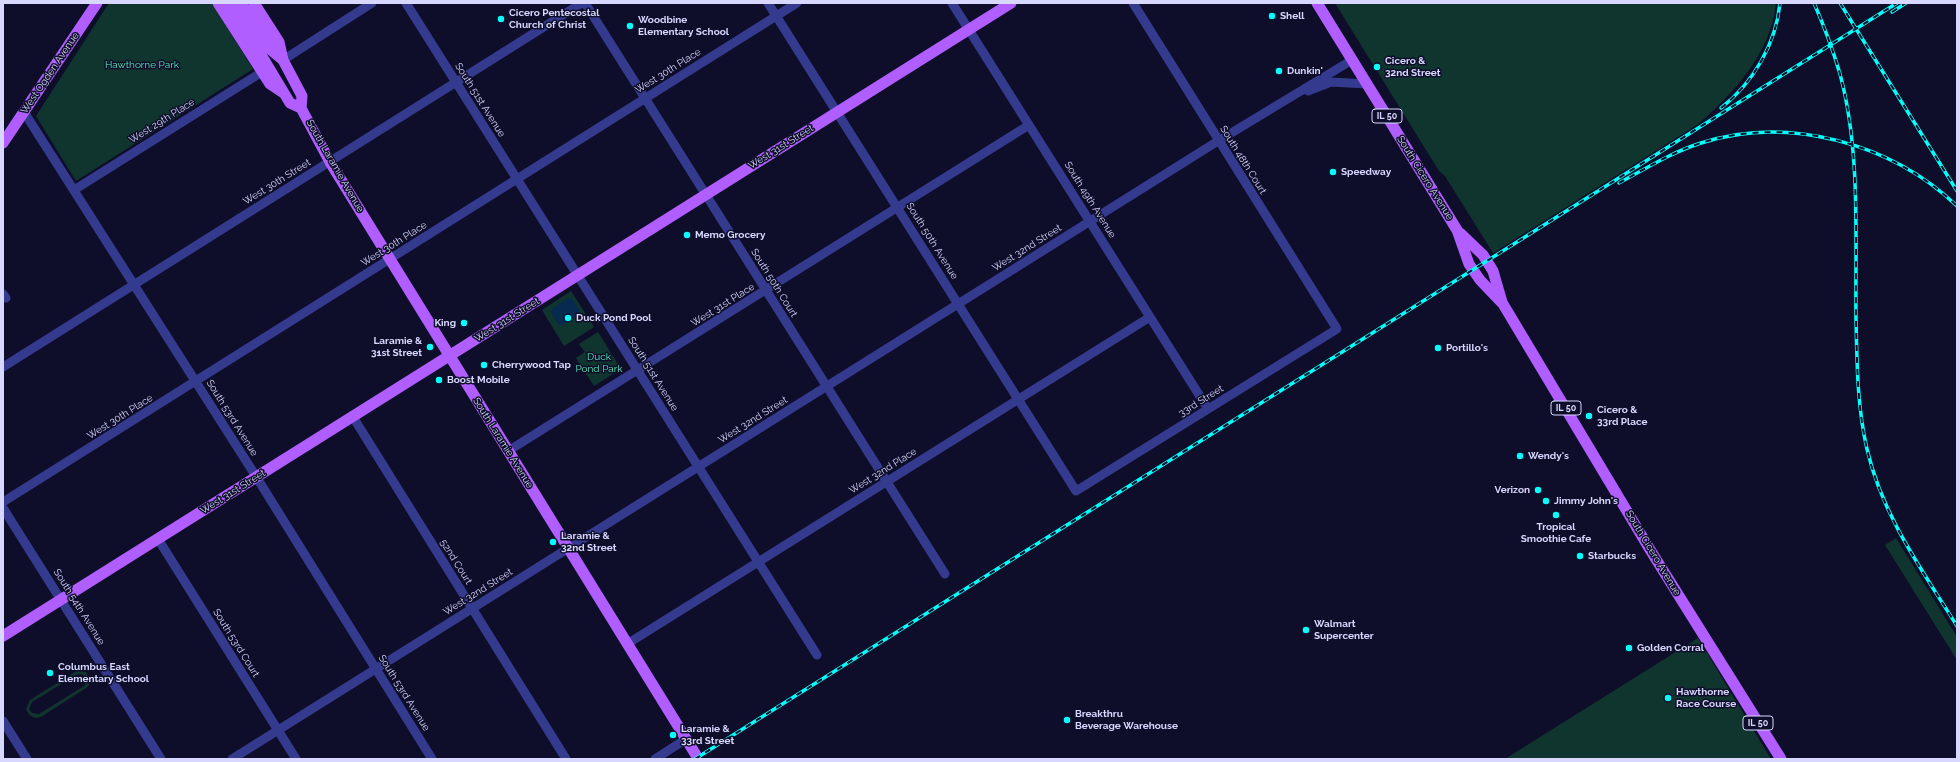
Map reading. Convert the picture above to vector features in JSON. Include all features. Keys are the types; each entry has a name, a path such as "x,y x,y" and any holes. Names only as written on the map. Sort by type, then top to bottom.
{"main road":[{"name":"West Ogden Avenue","path":"3,143 97,3"},
{"path":"218,3 270,84 284,93"},
{"name":"South Laramie Avenue","path":"230,3 290,103 301,108"},
{"name":"South Laramie Avenue","path":"241,3 271,50 283,60 302,96 301,108 330,162 696,755"},
{"path":"254,3 279,42 283,60"},
{"name":"West 31st Street","path":"3,636 450,357 1011,3"},
{"name":"South Cicero Avenue","path":"1317,3 1457,230 1473,269 1480,280 1503,304 1649,548 1781,759"},
{"name":"South Cicero Avenue","path":"1457,230 1483,255 1493,271 1503,304"}],"street":[{"path":"283,60 372,3"},
{"name":"South 51st Avenue","path":"406,3 817,655"},
{"name":"West 30th Street","path":"3,366 583,3"},
{"name":"South 50th Court","path":"583,3 706,195 944,574"},
{"name":"South 50th Avenue","path":"768,3 1076,491"},
{"name":"West 30th Place","path":"3,502 518,180 797,3"},
{"name":"South 49th Avenue","path":"952,3 1208,409"},
{"name":"South 48th Court","path":"1133,3 1337,329"},
{"name":"West 32nd Street","path":"232,759 1218,141 1352,60"},
{"name":"West 29th Place","path":"74,190 262,72"},
{"name":"West 32nd Street","path":"1286,100 1331,82 1366,84"},
{"name":"South 53rd Avenue","path":"24,112 257,478 432,759"},
{"name":"West 31st Place","path":"508,451 1029,125"},
{"name":"West 32nd Place","path":"627,644 1150,317"},
{"name":"33rd Street","path":"1076,491 1337,329"},
{"name":"52nd Court","path":"353,417 566,759"},
{"name":"South 54th Avenue","path":"3,508 161,759"},
{"name":"South 53rd Court","path":"158,539 296,759"},
{"path":"3,721 27,759"},
{"path":"655,759 686,739"}],"green space":[{"name":"Hawthorne Park","path":"109,3 212,3 253,69 76,181 36,116"},
{"path":"1335,3 1776,3 1773,21 1767,39 1748,71 1724,100 1697,125 1493,253 1445,176 1439,171"},
{"name":"Duck Pond Pool","path":"571,291 594,327 564,346 542,310"},
{"name":"Duck Pond Park","path":"598,332 621,369 594,386 576,358 585,352 579,344"},
{"path":"1896,538 1957,637 1957,660 1885,545"},
{"name":"Hawthorne Race Course","path":"1698,638 1771,759 1505,759"},
{"path":"78,670 86,672 89,678 89,685 86,688 41,717 34,717 28,713 26,709 30,700","holes":["81,674 86,677 87,681 84,686 39,714 32,713 29,709 32,702 76,675"]}],"water":[{"path":"568,298 572,299 580,311 579,315 563,325 559,325 551,312 553,308"}],"railway":[{"path":"1721,108 1743,87 1761,62 1774,33 1780,3"},
{"path":"1814,3 1840,74 1847,104 1851,134 1856,195 1857,368 1861,417 1867,449 1882,497 1904,541 1957,626"},
{"path":"1840,3 1957,191"},
{"path":"695,759 1897,3"},
{"path":"1892,12 1906,3"},
{"path":"1619,183 1669,156 1701,143 1734,135 1768,132 1803,134 1837,140 1870,151 1901,166 1931,184 1957,206"}],"place":[{"name":"Shell","path":"1272,16"},
{"name":"Cicero Pentecostal Church of Christ","path":"501,19"},
{"name":"Woodbine Elementary School","path":"630,26"},
{"name":"Cicero & 32nd Street","path":"1377,67"},
{"name":"Dunkin'","path":"1279,71"},
{"name":"Speedway","path":"1333,172"},
{"name":"Memo Grocery","path":"687,235"},
{"name":"Duck Pond Pool","path":"568,318"},
{"name":"King","path":"464,323"},
{"name":"Laramie & 31st Street","path":"430,347"},
{"name":"Portillo's","path":"1438,348"},
{"name":"Cherrywood Tap","path":"484,365"},
{"name":"Boost Mobile","path":"439,380"},
{"name":"Cicero & 33rd Place","path":"1589,416"},
{"name":"Wendy's","path":"1520,456"},
{"name":"Verizon","path":"1538,490"},
{"name":"Jimmy John's","path":"1546,501"},
{"name":"Tropical Smoothie Cafe","path":"1556,515"},
{"name":"Laramie & 32nd Street","path":"553,542"},
{"name":"Starbucks","path":"1580,556"},
{"name":"Walmart Supercenter","path":"1306,630"},
{"name":"Golden Corral","path":"1629,648"},
{"name":"Columbus East Elementary School","path":"50,673"},
{"name":"Hawthorne Race Course","path":"1668,698"},
{"name":"Breakthru Beverage Warehouse","path":"1067,720"},
{"name":"Laramie & 33rd Street","path":"673,735"}]}
